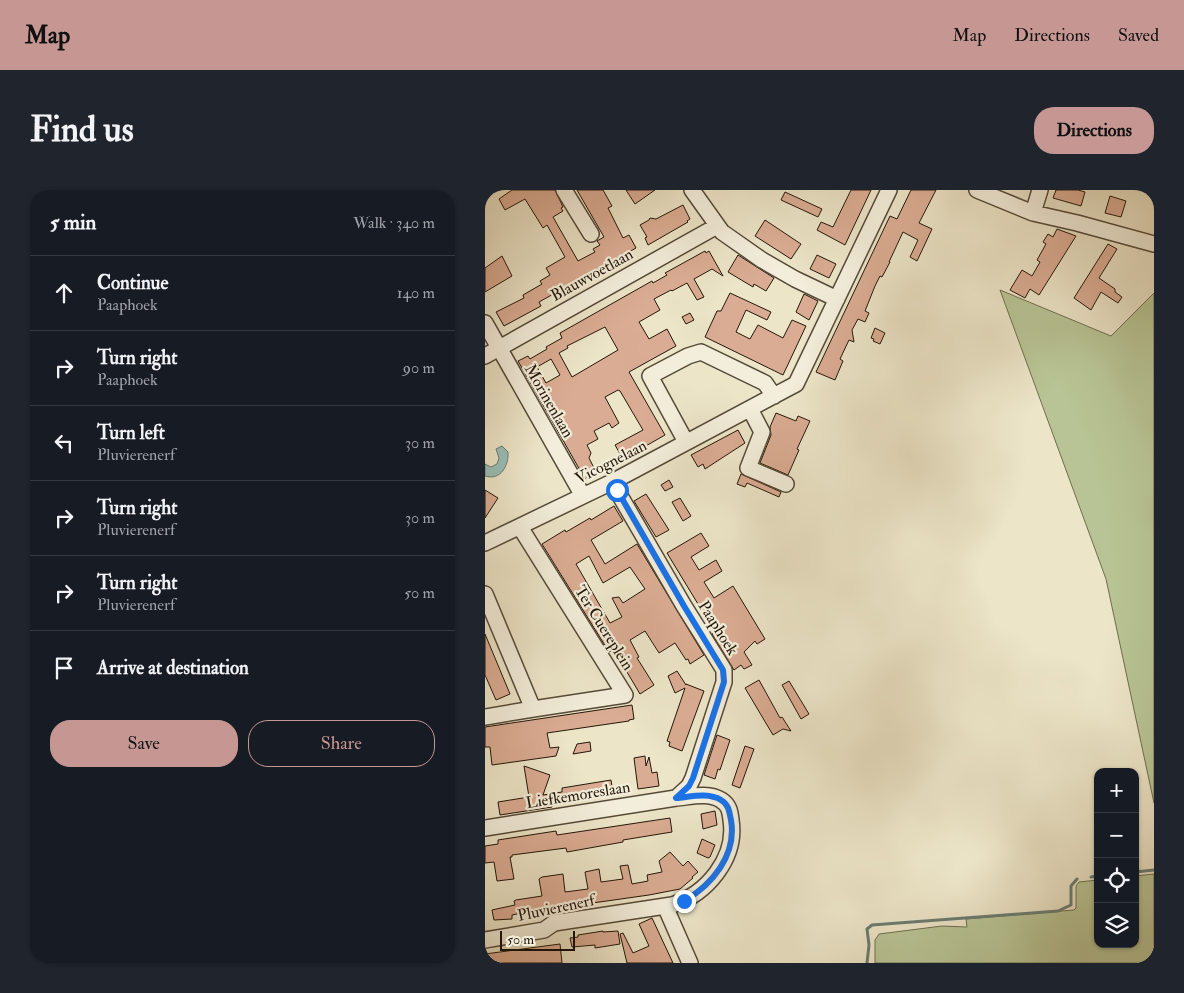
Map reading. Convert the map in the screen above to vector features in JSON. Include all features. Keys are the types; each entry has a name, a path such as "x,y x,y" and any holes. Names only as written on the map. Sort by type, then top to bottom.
{"street":[{"path":"564,190 591,234"},
{"path":"692,190 722,232 761,260 837,299"},
{"name":"Vicognelaan","path":"485,543 613,482 796,384 889,190"},
{"path":"977,190 1033,213 1154,244"},
{"path":"1033,213 1040,190"},
{"name":"Blauwvoetlaan","path":"485,356 717,226"},
{"name":"Morinenlaan","path":"485,323 583,496"},
{"path":"686,442 650,376 688,356 701,352 765,383 774,396"},
{"path":"751,409 762,432 748,468 786,484"},
{"name":"Paaphoek","path":"613,482 723,670 724,682 693,778 689,786 676,798"},
{"name":"Ter Cuereplein","path":"485,717 625,695 519,527"},
{"path":"485,594 533,708"},
{"name":"Pluvierenerf","path":"485,940 544,930 554,923 665,906 694,896 710,882 723,864 731,839 729,807 711,796 676,798"},
{"name":"Liefkemoreslaan","path":"485,828 676,798"},
{"path":"665,906 690,963"}],"green space":[{"path":"1000,290 1111,336 1154,293 1154,803 1106,579"},
{"path":"1154,874 1154,963 875,963 875,940 879,934 942,926 967,927 966,919 1074,910 1076,908 1076,886 1079,882 1094,880 1094,948 1139,948 1139,876"}],"water":[{"path":"502,446 508,452 507,462 503,471 495,476 485,476 485,464 491,467 497,464 499,458 496,449"}],"building":[{"path":"512,190 555,190 563,211 553,217 578,261 595,252 593,249 600,245 597,241 604,237 577,190 603,190 612,206 608,208 623,238 629,235 636,248 539,302 541,306 504,326 496,312 524,298 523,295 542,284 540,281 550,275 546,268 565,257 547,225 543,228 525,199 505,210 499,199"},
{"path":"626,190 655,190 635,204"},
{"path":"851,190 871,190 845,245 817,230 821,222 833,227"},
{"path":"911,190 936,190 919,223 932,229 917,261 910,257 918,240 903,232 890,262 875,286 865,311 869,313 865,322 858,319 852,330 854,342 849,340 840,359 843,361 835,380 816,372 890,216 897,219"},
{"path":"1056,190 1078,190 1085,192 1081,206 1053,198"},
{"path":"785,192 822,209 818,217 781,200"},
{"path":"1110,196 1126,201 1121,217 1105,213"},
{"path":"683,205 690,219 688,222 648,245 645,238 647,237 640,225 650,218 656,219"},
{"path":"765,220 801,244 791,259 755,236"},
{"path":"1057,229 1076,236 1039,295 1030,289 1025,298 1010,290 1022,270 1032,276 1040,262 1037,260 1046,244 1043,242 1048,234 1053,237"},
{"path":"1108,244 1117,249 1099,278 1115,289 1115,292 1122,297 1118,303 1101,292 1091,310 1074,298"},
{"path":"705,251 706,253 709,251 723,276 712,269 694,279 704,297 697,300 687,283 654,299 660,310 639,322 649,339 667,329 676,346 629,372 665,435 623,459 615,445 643,430 620,391 618,390 605,397 619,423 612,428 609,423 594,431 598,439 587,445 591,453 589,458 596,472 585,479 518,361 528,356 530,359 547,349 546,347 562,338 560,333 652,281 653,283 667,275 665,273","holes":["605,327 618,350 572,377 559,353 568,348 567,346","551,359 560,375 546,383 537,367"]},
{"path":"738,255 774,278 766,291 754,284 753,287 728,272"},
{"path":"817,255 836,264 829,278 810,269"},
{"path":"502,256 512,276 485,292 485,268"},
{"path":"730,293 771,312 767,320 746,310 736,332 750,339 758,325 783,338 792,320 806,326 783,375 705,337 717,311 721,311"},
{"path":"804,294 818,301 809,320 796,312"},
{"path":"690,313 694,320 686,324 682,317"},
{"path":"875,328 885,333 880,344 871,338"},
{"path":"776,413 796,421 798,416 810,421 788,475 760,463 771,435 770,427"},
{"path":"738,430 745,443 705,469 703,464 698,467 691,455"},
{"path":"741,474 781,492 779,497 747,483 745,487 737,484"},
{"path":"669,480 673,487 665,491 661,485"},
{"path":"485,490 498,498 485,518"},
{"path":"646,494 669,530 656,537 634,501"},
{"path":"680,498 691,516 683,521 672,502"},
{"path":"614,506 623,521 591,540 605,564 637,544 704,655 690,664 675,643 659,653 645,631 630,640 639,657 637,658 654,685 640,694 614,650 609,652 542,544 565,530 566,532 590,518 591,520","holes":["589,556 603,583 630,567 645,589 623,603 619,597 612,598 622,617 610,623 576,564"]},
{"path":"701,533 709,546 691,557 699,570 716,560 722,571 704,582 714,598 733,586 765,639 757,644 755,641 744,652 752,665 744,669 741,665 734,670 712,634 715,632 667,553"},
{"path":"485,634 510,694 496,700 485,675"},
{"path":"677,671 686,685 704,691 682,751 669,746 670,742 667,741 685,688 675,693 668,676"},
{"path":"759,680 780,718 782,717 791,731 783,729 773,735 745,688"},
{"path":"789,681 809,714 801,719 782,685"},
{"path":"632,705 634,719 629,721 547,733 550,748 559,747 556,756 492,765 490,747 485,747 485,727"},
{"path":"717,735 730,740 715,779 704,775"},
{"path":"590,742 591,751 573,754 577,744"},
{"path":"745,746 754,749 740,788 732,785"},
{"path":"645,756 646,766 649,757 652,773 657,772 659,786 638,789 634,758"},
{"path":"524,766 550,775 543,795 562,792 562,788 611,780 613,793 552,803 552,807 500,815 498,802 529,797"},
{"path":"715,811 717,825 703,829 701,814"},
{"path":"670,818 672,832 567,852 566,848 512,855 510,857 514,879 497,881 494,862 485,863 485,846 498,844 498,840 556,831 557,835"},
{"path":"702,839 715,845 708,858 697,853"},
{"path":"670,852 683,866 688,861 698,872 680,889 522,913 512,915 512,919 494,920 492,910 515,905 514,901 516,900 542,896 539,879 542,877 563,874 565,892 588,889 585,872 599,869 601,882 623,879 620,866 628,865 632,884 648,881 647,875 662,872 659,861"},
{"path":"652,918 673,963 627,963 620,934 623,933 633,953 649,946 639,924"},
{"path":"603,931 618,931 620,944 595,948 595,945 572,947 570,938"},
{"path":"560,944 562,963 485,963 485,954"}],"waterway":[{"path":"1139,872 1154,870"},
{"path":"867,963 869,945 867,929 872,925 1058,911 1071,905 1071,886 1077,879"}],"route":[{"path":"617,490 723,670 724,682 693,778 689,786 676,798 711,796 722,801 729,807 731,839 728,852 717,873 694,896 684,901"}]}
